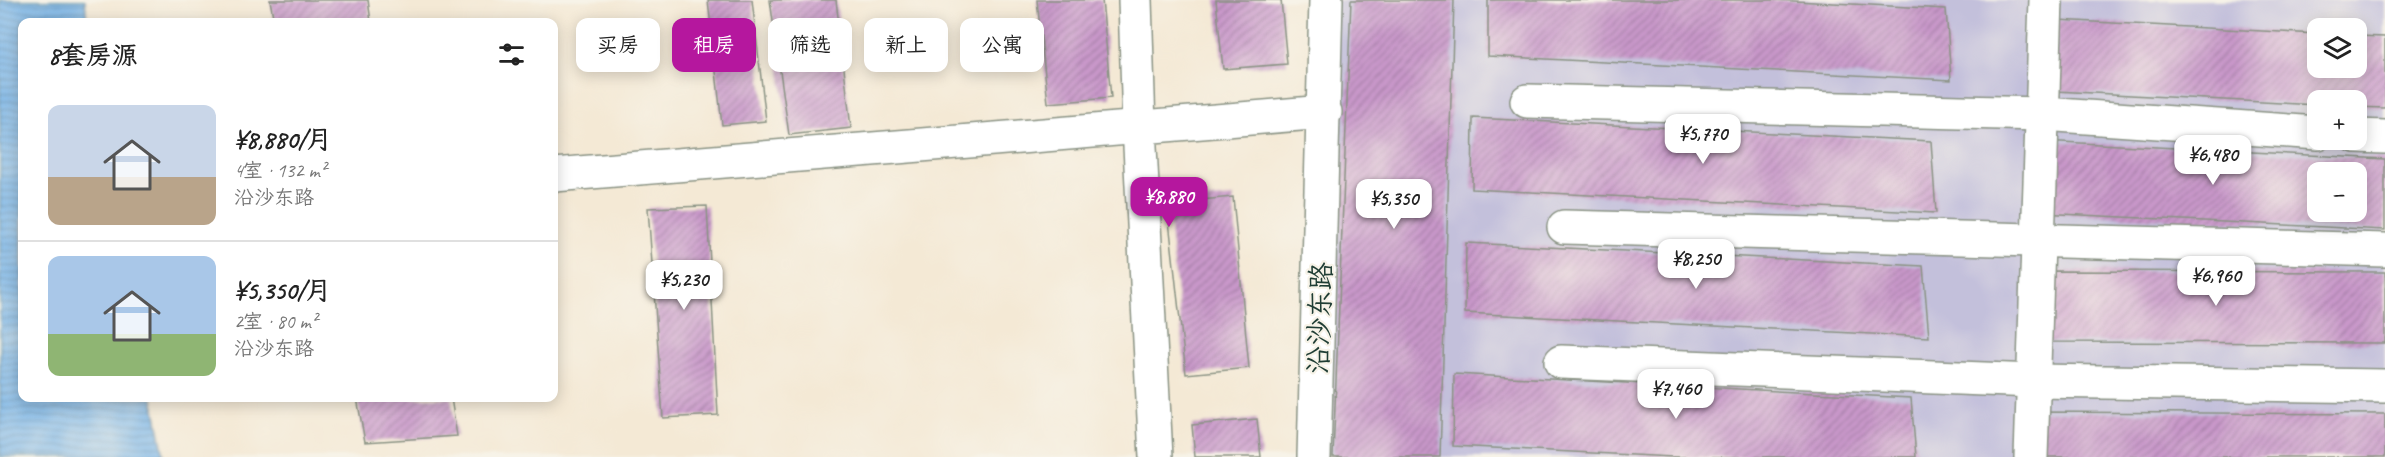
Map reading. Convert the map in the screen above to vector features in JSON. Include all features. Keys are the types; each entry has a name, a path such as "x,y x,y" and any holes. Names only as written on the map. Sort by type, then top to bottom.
{"street":[{"path":"1135,0 1139,127 1156,457"},
{"name":"沿沙东路","path":"1314,457 1325,112 1326,0"},
{"path":"2031,457 2046,0"},
{"path":"1527,101 2043,114 2307,132"},
{"path":"558,175 1325,112"},
{"path":"2367,136 2385,137"},
{"path":"1564,227 2385,250"},
{"path":"1562,362 2034,381 2385,386"}],"shaded area":[{"path":"1322,0 2385,0 2385,457 1381,457 1314,453"}],"water":[{"path":"0,0 85,0 87,18 18,18 18,402 154,402 164,457 0,457"}],"building":[{"path":"270,0 368,0 370,18 273,18"},
{"path":"708,0 752,0 754,18 710,18"},
{"path":"770,0 836,0 838,18 773,18"},
{"path":"1037,0 1102,0 1111,98 1048,103 1044,66 1044,18 1039,18"},
{"path":"1216,0 1281,0 1287,64 1223,69"},
{"path":"1351,0 1454,0 1440,457 1333,457"},
{"path":"1488,0 1776,0 1946,9 1951,80 1488,56"},
{"path":"2057,20 2307,33 2307,78 2367,78 2367,36 2385,37 2385,108 2367,107 2367,90 2307,90 2307,104 2056,91"},
{"path":"756,35 766,121 722,125 716,72 756,72"},
{"path":"780,72 844,72 851,128 789,135"},
{"path":"1473,118 1931,141 1936,213 1472,189"},
{"path":"2042,141 2385,159 2385,230 2041,213"},
{"path":"1233,197 1249,368 1186,374 1167,203"},
{"path":"707,206 718,415 663,418 648,208"},
{"path":"1466,243 1923,266 1929,337 1465,313"},
{"path":"2045,271 2385,272 2385,343 2047,342"},
{"path":"1454,374 1911,398 1916,457 1673,457 1453,446"},
{"path":"358,402 452,402 457,436 365,442"},
{"path":"2035,412 2385,414 2385,457 2036,457"},
{"path":"1257,419 1261,457 1195,457 1192,425"}]}
